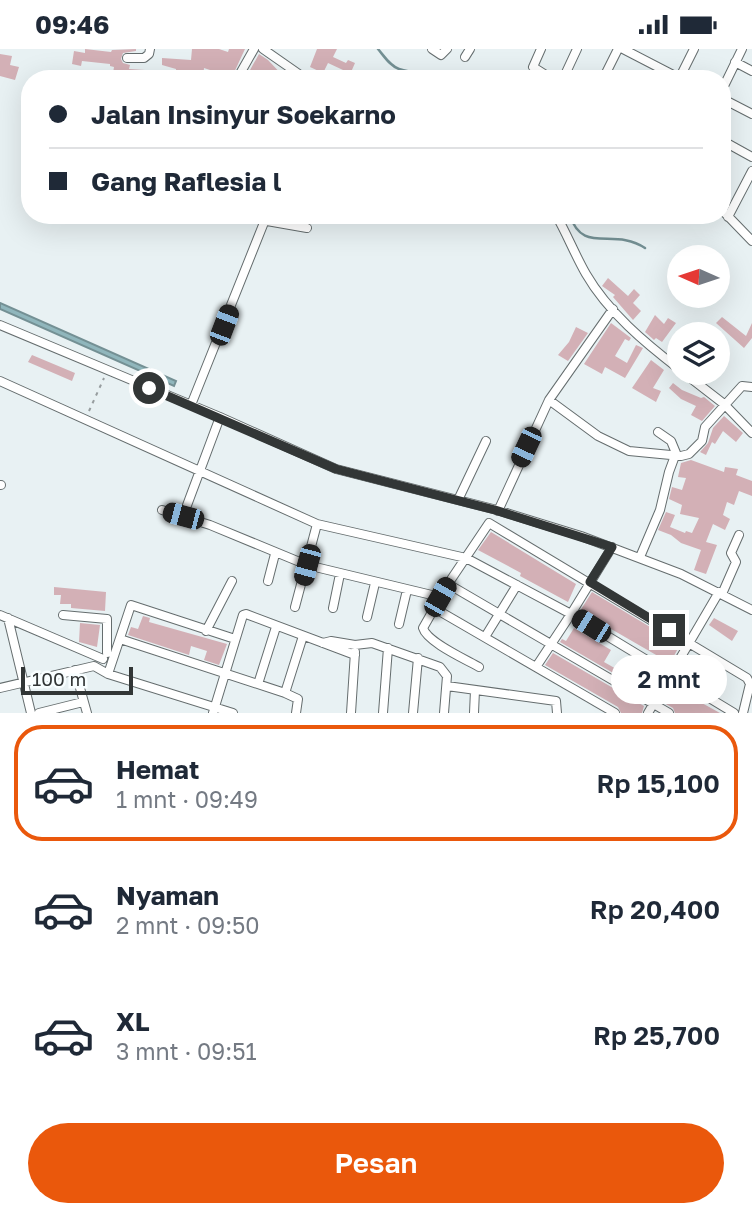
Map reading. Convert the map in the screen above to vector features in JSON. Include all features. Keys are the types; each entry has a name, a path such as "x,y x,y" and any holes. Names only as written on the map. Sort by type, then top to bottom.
{"street":[{"path":"127,58 144,58 150,49"},
{"path":"242,70 254,49"},
{"path":"263,49 293,70"},
{"path":"432,49 441,55 447,49"},
{"path":"538,70 533,67 541,49"},
{"path":"567,70 577,49"},
{"path":"608,70 620,49 662,70"},
{"path":"684,70 694,49"},
{"path":"731,71 742,49"},
{"path":"735,62 752,71"},
{"path":"731,103 752,114"},
{"path":"731,147 752,157"},
{"path":"731,206 752,171"},
{"path":"731,219 752,241"},
{"path":"192,400 265,224"},
{"path":"291,224 307,228"},
{"path":"561,224 587,276 613,309 667,359"},
{"path":"500,504 550,400 613,309"},
{"path":"0,325 107,371 192,400 220,417 336,469 458,500 500,504 612,547 642,552 724,589 752,610"},
{"path":"0,380 317,524 466,558 571,614 734,713"},
{"path":"699,385 724,404 752,433"},
{"path":"550,400 587,429 616,445 633,452 676,456 689,454 698,446 705,427 742,386 752,387"},
{"path":"183,516 220,417"},
{"path":"642,552 660,510 669,472 676,456 671,441 658,432"},
{"path":"458,500 486,441"},
{"path":"162,510 307,565 440,597"},
{"path":"479,667 437,643 423,632 423,628 448,584 489,523 747,678 750,684 743,713"},
{"path":"295,607 317,524"},
{"path":"648,713 724,589 736,562 731,553 739,535"},
{"path":"536,667 612,547"},
{"path":"268,581 275,554"},
{"path":"333,608 340,574"},
{"path":"206,631 232,581"},
{"path":"367,617 375,583"},
{"path":"448,584 669,713"},
{"path":"485,638 517,585"},
{"path":"399,624 407,590"},
{"path":"108,674 129,606 133,604 235,639"},
{"path":"434,608 615,713"},
{"path":"214,710 241,619 246,614 355,655"},
{"path":"63,615 107,619 105,656"},
{"path":"6,618 49,637 105,656"},
{"path":"6,618 31,713"},
{"path":"258,684 276,627"},
{"path":"285,693 303,636"},
{"path":"98,667 120,639"},
{"path":"120,639 285,693 298,699 296,713"},
{"path":"323,643 331,641 355,645 366,642 418,658 444,670 447,675 444,713"},
{"path":"351,713 355,645"},
{"path":"383,713 388,648"},
{"path":"413,713 418,658"},
{"path":"0,688 90,666 214,710 233,713"},
{"path":"75,670 87,713"},
{"path":"447,686 556,701 557,713"},
{"path":"474,713 475,690"},
{"path":"39,713 83,702"}],"path":[{"path":"86,421 107,371"}],"water":[{"path":"0,303 176,381 174,386 0,309"}],"building":[{"path":"85,49 111,52 136,49 123,53 121,59 123,63 130,65 129,69 145,70 114,70 110,64 82,61 81,66 72,64 74,51 85,53"},
{"path":"192,49 219,49 228,52 229,49 245,49 235,70 176,70 162,65 162,58 191,60"},
{"path":"317,49 337,49 333,57 346,63 348,60 355,63 352,70 343,70 328,63 324,70 310,67"},
{"path":"0,54 12,56 10,65 19,67 15,80 0,76"},
{"path":"259,54 277,70 250,70"},
{"path":"608,278 628,296 634,289 640,295 633,303 641,311 633,320 613,297 615,295 602,286"},
{"path":"655,315 664,324 668,318 674,322 667,322 667,335 662,342 656,338 654,340 645,332"},
{"path":"611,323 631,338 629,341 625,339 615,356 627,363 636,345 643,348 625,378 605,367 602,374 584,364"},
{"path":"730,323 746,336 752,323 752,338 744,348 730,336"},
{"path":"576,327 588,333 568,361 558,355 569,342"},
{"path":"32,355 75,373 72,381 28,362"},
{"path":"651,360 664,370 653,388 661,391 656,402 632,388"},
{"path":"676,385 682,390 704,397 715,406 702,421 691,415 696,406 681,399 669,388"},
{"path":"724,416 743,433 736,442 723,431 715,444 712,442 706,455 700,452 708,443 713,428"},
{"path":"691,460 724,472 725,467 738,469 736,475 752,481 752,496 739,491 734,505 727,502 723,515 730,519 725,530 713,524 706,542 717,545 706,574 694,570 701,550 658,530 666,512 675,515 670,527 692,533 699,518 680,514 682,505 669,499 672,487 682,490 686,478 678,477 681,463"},
{"path":"491,532 576,584 568,602 478,550"},
{"path":"54,587 106,592 105,611 71,608 71,604 60,604 61,595 54,595"},
{"path":"592,592 680,645 670,663 580,611"},
{"path":"143,616 150,618 149,622 227,644 219,665 204,660 207,651 191,646 189,655 128,635 131,627 138,629"},
{"path":"714,618 738,631 732,641 709,625"},
{"path":"80,623 100,625 97,647 79,642"},
{"path":"574,628 611,650 604,662 618,670 623,661 658,676 651,695 560,642 562,639 566,641"},
{"path":"553,653 644,706 642,713 621,713 618,707 545,665"},
{"path":"671,686 720,713 675,713 673,708 662,702"}],"waterway":[{"path":"378,49 387,61 403,70"},
{"path":"574,224 582,234 633,242 645,248"}],"route":[{"path":"149,388 336,469 495,510 612,547 590,582 669,630"}]}
